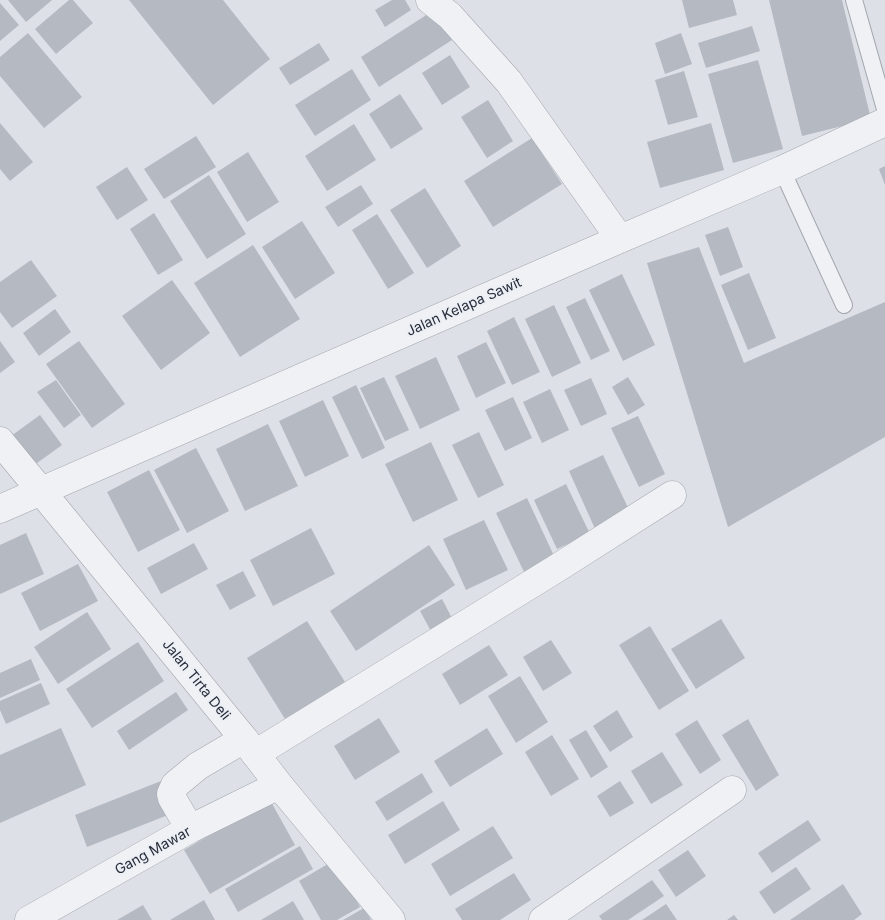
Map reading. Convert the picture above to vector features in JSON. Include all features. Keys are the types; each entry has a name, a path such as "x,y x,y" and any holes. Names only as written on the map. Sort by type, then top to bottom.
{"street":[{"path":"430,0 450,16 509,82 620,239"},
{"name":"Jalan Kelapa Sawit","path":"0,509 782,170 885,122"},
{"name":"Jalan Tirta Deli","path":"0,441 391,920"},
{"path":"190,829 171,794 175,785 198,766 250,746 554,570 672,495"},
{"name":"Gang Mawar","path":"29,920 190,829 279,785"},
{"path":"543,920 732,790"}],"lane":[{"path":"854,0 885,109"},
{"path":"782,170 844,305"}],"building":[{"path":"8,0 52,0 26,22"},
{"path":"69,0 73,0 93,23 56,54 35,29"},
{"path":"129,0 223,0 270,59 213,105"},
{"path":"392,0 405,0 411,10 385,27 375,10"},
{"path":"682,0 733,0 737,15 689,28"},
{"path":"769,0 842,0 871,119 802,136"},
{"path":"0,3 19,25 0,41"},
{"path":"434,10 452,40 379,87 361,57"},
{"path":"752,26 760,51 706,68 698,43"},
{"path":"28,33 82,97 44,128 0,76 0,57"},
{"path":"681,33 692,64 665,74 655,43"},
{"path":"319,43 330,60 290,85 279,68"},
{"path":"450,55 470,87 442,105 422,73"},
{"path":"758,60 783,149 733,163 708,74"},
{"path":"352,69 371,100 315,136 295,105"},
{"path":"684,71 698,117 668,125 655,80"},
{"path":"400,94 423,129 391,149 369,114"},
{"path":"488,100 513,141 487,158 461,117"},
{"path":"0,123 33,162 10,181 0,169"},
{"path":"711,123 724,170 660,188 647,142"},
{"path":"354,124 376,160 327,191 305,156"},
{"path":"196,136 216,167 164,199 144,169"},
{"path":"532,138 562,184 493,227 464,181"},
{"path":"248,152 279,202 247,222 217,172"},
{"path":"885,166 885,185 879,169"},
{"path":"127,167 148,200 117,220 96,187"},
{"path":"209,175 246,234 207,259 170,201"},
{"path":"361,185 373,204 338,227 325,207"},
{"path":"425,188 461,246 427,268 390,210"},
{"path":"154,213 183,260 158,275 130,229"},
{"path":"377,214 414,273 388,289 352,230"},
{"path":"302,221 335,273 295,299 262,247"},
{"path":"728,227 743,267 720,276 705,235"},
{"path":"253,245 300,319 240,357 194,283"},
{"path":"699,247 744,363 885,302 885,437 728,527 647,263"},
{"path":"31,260 57,296 12,328 0,312 0,282"},
{"path":"749,273 776,338 748,350 721,285"},
{"path":"622,274 655,345 623,361 589,290"},
{"path":"172,280 210,333 161,370 122,316"},
{"path":"585,298 610,351 591,360 566,307"},
{"path":"554,305 581,363 552,377 525,319"},
{"path":"55,309 71,332 39,356 23,333"},
{"path":"514,317 540,372 512,385 487,331"},
{"path":"0,341 15,362 0,373"},
{"path":"79,341 125,404 92,428 46,364"},
{"path":"486,342 506,383 476,398 457,356"},
{"path":"436,357 460,410 420,429 395,376"},
{"path":"384,377 409,430 385,441 360,388"},
{"path":"628,377 645,405 628,415 612,387"},
{"path":"591,378 607,414 581,426 564,390"},
{"path":"56,380 81,415 64,428 37,392"},
{"path":"356,385 385,448 362,459 332,397"},
{"path":"550,389 569,430 542,443 523,402"},
{"path":"513,397 532,438 505,451 485,410"},
{"path":"323,400 349,456 305,477 279,421"},
{"path":"40,415 62,445 33,466 11,436"},
{"path":"638,416 665,474 639,487 611,428"},
{"path":"268,424 298,486 245,511 216,449"},
{"path":"479,432 504,485 478,498 452,445"},
{"path":"431,442 458,500 413,522 385,464"},
{"path":"196,448 229,511 187,533 154,470"},
{"path":"603,455 631,514 596,531 569,471"},
{"path":"149,470 180,530 138,552 107,492"},
{"path":"566,484 590,534 557,549 534,500"},
{"path":"527,498 555,558 524,572 496,513"},
{"path":"484,520 508,570 466,590 443,539"},
{"path":"311,528 335,574 273,606 250,560"},
{"path":"26,533 44,574 0,594 0,545"},
{"path":"194,543 208,569 161,594 147,568"},
{"path":"429,545 455,585 356,651 330,611"},
{"path":"78,564 98,601 40,631 21,593"},
{"path":"243,571 256,596 230,610 216,585"},
{"path":"442,599 454,622 432,633 420,611"},
{"path":"87,612 111,649 58,684 34,647"},
{"path":"721,619 745,658 696,689 671,649"},
{"path":"307,621 345,682 285,719 247,658"},
{"path":"650,626 689,691 659,710 619,645"},
{"path":"551,640 572,673 543,691 523,657"},
{"path":"138,642 164,681 92,728 66,689"},
{"path":"489,645 508,675 460,705 442,674"},
{"path":"31,659 40,680 0,698 0,673"},
{"path":"520,676 548,722 516,743 488,696"},
{"path":"41,683 50,704 6,724 0,710 0,701"},
{"path":"176,692 188,710 129,750 117,731"},
{"path":"617,710 633,737 610,752 593,726"},
{"path":"379,718 400,752 355,780 334,746"},
{"path":"748,719 779,775 756,791 722,735"},
{"path":"697,720 721,760 700,774 675,734"},
{"path":"61,728 86,785 0,823 0,755"},
{"path":"487,728 503,754 450,787 434,761"},
{"path":"586,730 608,767 591,778 569,740"},
{"path":"552,735 579,779 551,796 525,752"},
{"path":"662,752 683,785 651,804 631,771"},
{"path":"422,773 433,792 387,821 375,802"},
{"path":"161,781 173,813 87,847 75,815"},
{"path":"620,781 634,803 610,817 597,796"},
{"path":"270,800 295,845 210,894 184,850"},
{"path":"443,801 460,830 405,864 388,835"},
{"path":"808,820 821,840 772,873 758,853"},
{"path":"493,826 513,858 450,896 431,864"},
{"path":"300,846 313,869 238,912 225,889"},
{"path":"688,850 706,876 676,897 658,870"},
{"path":"333,861 360,907 337,920 321,920 299,881"},
{"path":"796,867 811,889 774,914 759,892"},
{"path":"514,873 531,900 500,920 462,920 455,909"},
{"path":"652,880 664,896 628,920 602,920 599,916"},
{"path":"843,884 862,914 854,920 790,920"},
{"path":"204,900 215,920 170,920"},
{"path":"293,901 304,920 261,920"},
{"path":"666,904 677,920 642,920"},
{"path":"143,905 152,920 117,920"},
{"path":"364,908 371,920 343,920"},
{"path":"734,915 738,920 727,920"}]}
